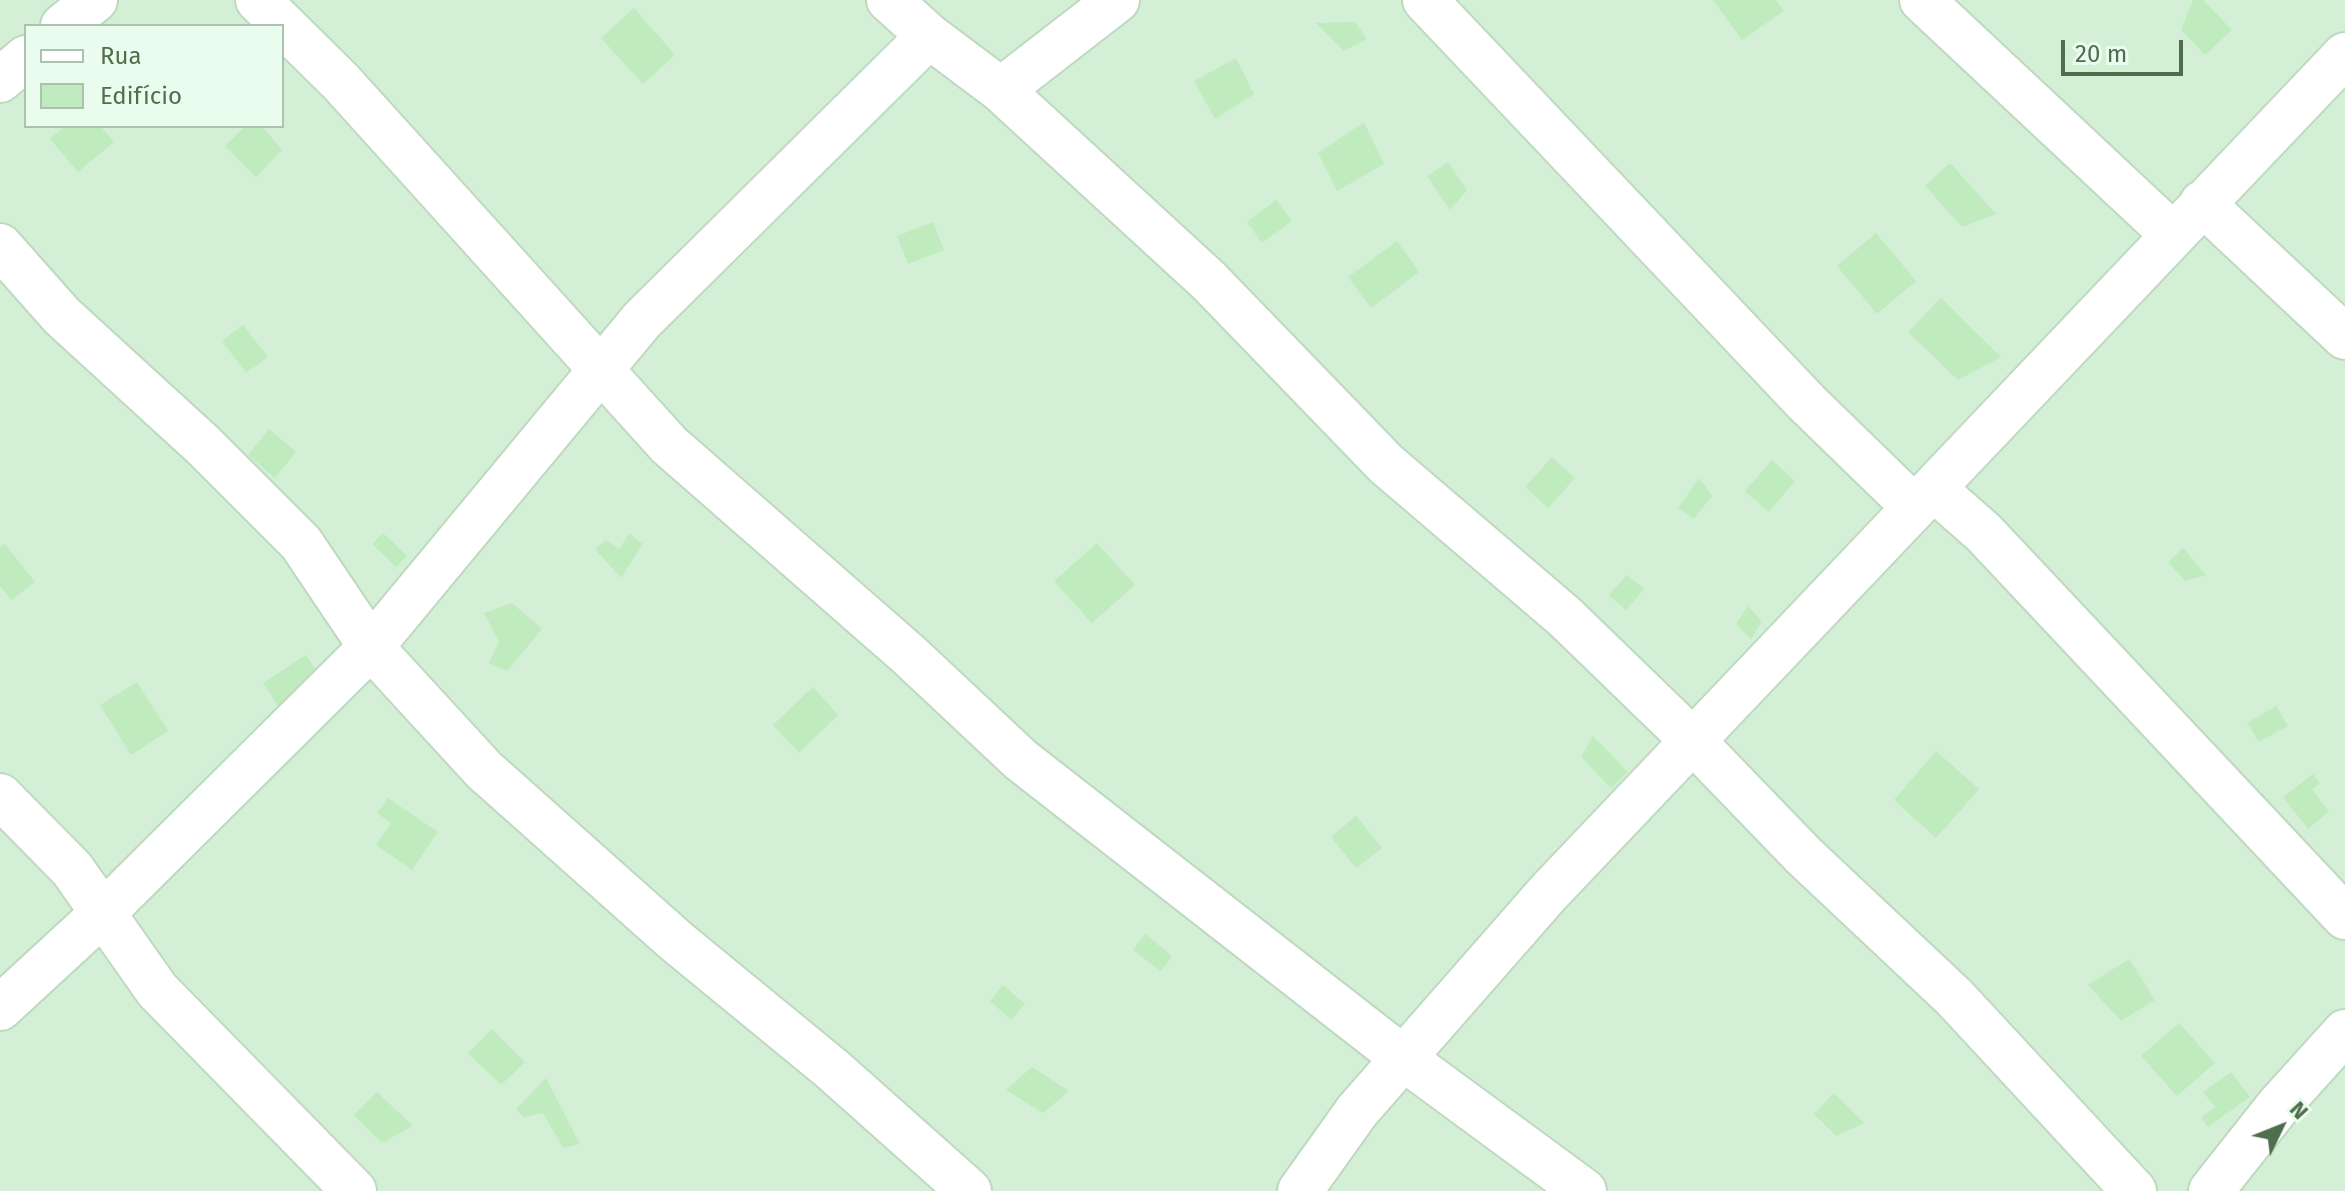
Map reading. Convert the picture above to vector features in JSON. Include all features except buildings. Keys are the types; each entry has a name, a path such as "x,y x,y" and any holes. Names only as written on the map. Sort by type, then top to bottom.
{"street":[{"path":"65,24 95,0"},
{"path":"258,0 282,24"},
{"path":"889,0 929,36 1001,90 1209,281 1386,464 1565,617 1692,740 1804,856 1954,997 2134,1191"},
{"path":"1001,90 1117,0"},
{"path":"1425,0 1807,403 1924,498 1984,533 2345,917"},
{"path":"1922,0 2172,234"},
{"path":"284,26 341,82 669,445 909,655 1021,760 1403,1058 1584,1191"},
{"path":"0,1008 103,913 371,647 642,320 929,36"},
{"path":"1300,1191 1357,1111 1549,892 2345,55"},
{"path":"0,80 24,60"},
{"path":"2202,203 2345,337"},
{"path":"0,246 62,316 203,445 301,543 371,647 484,770 676,941 832,1069 969,1191"},
{"path":"0,796 72,869 157,990 354,1191"},
{"path":"2211,1191 2279,1105 2345,1032"}],"shaded area":[{"path":"0,0 2345,0 2345,1191 0,1191"}]}
